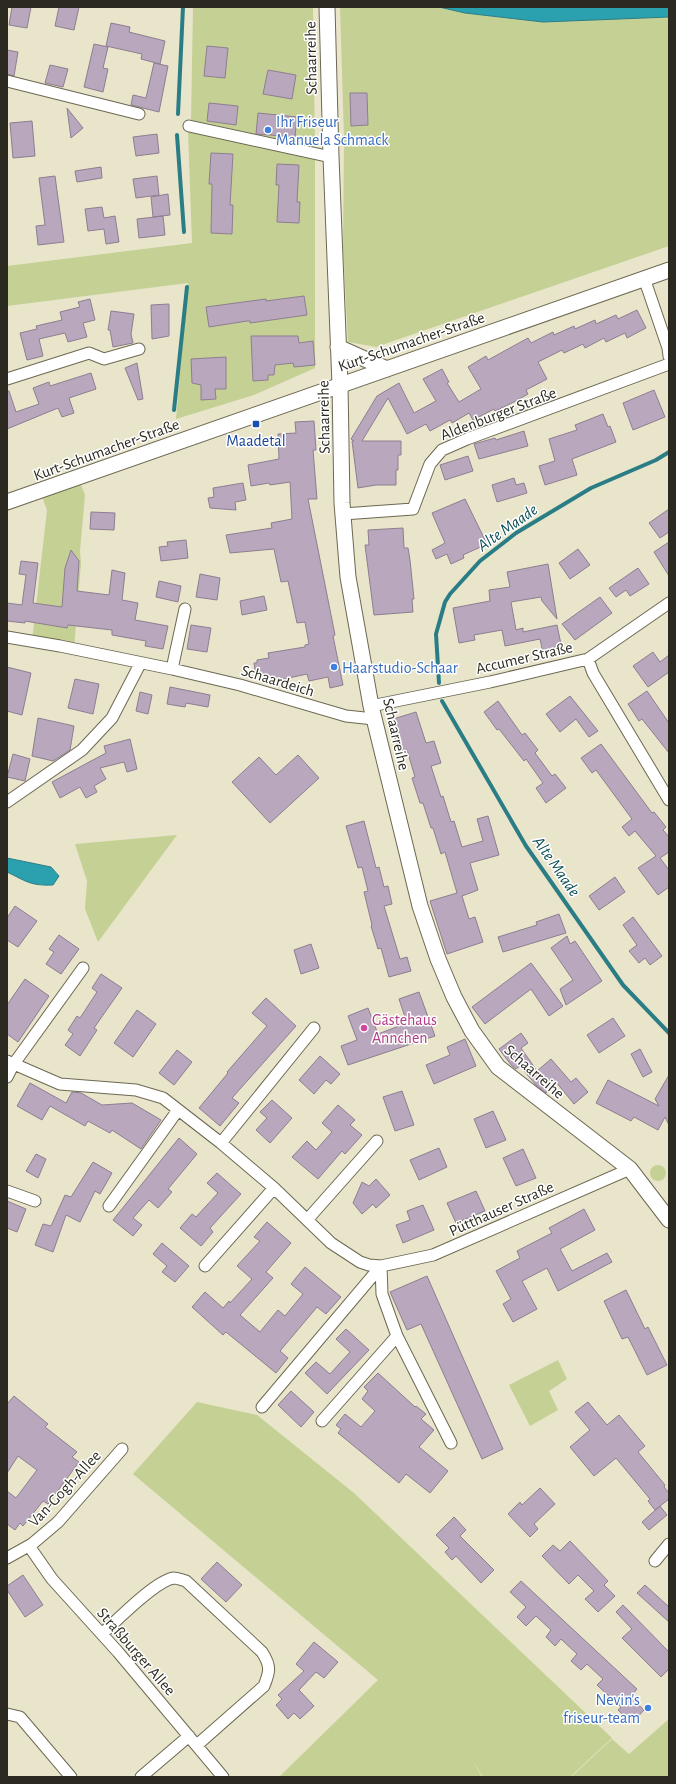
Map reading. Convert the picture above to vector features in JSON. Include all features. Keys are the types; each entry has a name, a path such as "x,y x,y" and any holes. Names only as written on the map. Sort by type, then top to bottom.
{"main road":[{"name":"Schaarreihe","path":"327,7 343,514 348,577 373,712 420,906 438,959 464,1018 498,1067 630,1169 669,1220"},
{"name":"Kurt-Schumacher-Straße","path":"7,502 669,270"},
{"path":"338,347 386,369"}],"street":[{"path":"7,81 139,114"},
{"path":"189,126 331,157"},
{"path":"644,278 668,348 669,356"},
{"path":"7,380 89,353 104,359 139,349"},
{"name":"Aldenburger Straße","path":"343,514 413,509 430,464 442,450 467,439 669,364"},
{"name":"Accumer Straße","path":"373,712 588,659 669,603"},
{"path":"172,669 185,609"},
{"name":"Schaardeich","path":"7,637 60,646 140,664 172,669 240,685 346,716 373,712"},
{"path":"588,659 593,673 669,800"},
{"path":"7,802 82,750 112,718 140,664"},
{"path":"7,1077 10,1063 83,968"},
{"path":"221,1143 314,1028"},
{"name":"Pütthauser Straße","path":"10,1063 60,1084 136,1090 163,1098 221,1143 274,1188 331,1243 360,1262 369,1265 381,1266 433,1255 630,1169"},
{"path":"109,1206 178,1110"},
{"path":"307,1220 377,1141"},
{"path":"205,1266 274,1188"},
{"path":"7,1191 35,1201"},
{"path":"381,1266 382,1294 397,1336 451,1443"},
{"path":"262,1407 381,1266"},
{"path":"322,1421 397,1336"},
{"name":"Van-Gogh-Allee","path":"7,1558 29,1546 58,1522 122,1449"},
{"path":"655,1560 669,1544"},
{"name":"Straßburger Allee","path":"29,1546 52,1579 102,1634 223,1777"},
{"path":"102,1634 152,1589 164,1581 175,1578 186,1581 262,1652 268,1662 269,1673 264,1686 196,1745"},
{"path":"7,1714 20,1717 71,1777"},
{"path":"141,1777 189,1736"}],"green space":[{"path":"193,7 313,7 315,147 191,120"},
{"path":"340,7 439,7 465,13 543,22 669,17 669,246 376,347 348,342 343,248 344,138"},
{"path":"188,131 315,156 315,368 254,395 176,419 188,283 7,306 7,266 192,243"},
{"path":"78,478 85,495 74,649 32,641 47,510 40,491"},
{"path":"177,835 98,942 85,909 87,881 75,844"},
{"path":"658,1165 665,1170 666,1173 661,1180 658,1181 651,1176 650,1173 655,1166"},
{"path":"558,1360 567,1379 549,1391 558,1410 530,1426 509,1385"},
{"path":"197,1402 257,1415 354,1493 612,1738 570,1777 483,1777 472,1759 482,1777 279,1777 378,1680 133,1474"},
{"path":"669,1719 669,1777 571,1777 612,1739 629,1754"}],"water":[{"path":"439,7 669,7 669,17 543,22 465,13"},
{"path":"7,858 51,867 59,876 53,885 33,884 7,872"}],"building":[{"path":"12,7 31,7 27,28 9,25"},
{"path":"59,7 79,7 74,30 55,26"},
{"path":"111,23 130,27 129,32 165,41 160,64 141,59 142,54 106,46"},
{"path":"94,44 108,47 103,68 108,69 103,92 84,87"},
{"path":"207,46 228,48 225,78 204,76"},
{"path":"7,50 18,52 14,76 7,74"},
{"path":"154,63 168,66 159,112 131,105 133,95 146,98"},
{"path":"50,65 68,69 63,87 45,83"},
{"path":"268,70 296,75 292,99 263,94"},
{"path":"350,93 367,93 368,125 351,126"},
{"path":"209,103 238,106 236,125 207,121"},
{"path":"67,108 83,128 71,138"},
{"path":"258,113 297,117 295,137 256,134"},
{"path":"32,121 35,156 13,158 10,123"},
{"path":"157,134 159,153 136,156 133,137"},
{"path":"211,153 233,154 230,205 233,205 232,234 211,233 212,184 209,184"},
{"path":"277,164 299,165 297,202 300,202 299,223 277,222 279,185 276,185"},
{"path":"101,167 102,178 77,182 75,171"},
{"path":"55,176 64,242 38,245 36,226 45,225 39,178"},
{"path":"157,176 159,195 136,198 133,179"},
{"path":"168,194 170,215 153,217 151,197"},
{"path":"102,207 104,218 115,216 119,242 106,244 104,229 88,231 85,209"},
{"path":"163,216 165,235 139,238 137,219"},
{"path":"304,296 307,315 250,323 250,321 247,321 209,327 206,307 266,299 266,301"},
{"path":"90,299 95,320 83,323 87,337 68,342 65,333 39,339 43,356 27,360 20,333 37,329 36,326 62,320 60,312 80,307 78,302"},
{"path":"169,304 169,336 152,339 151,305"},
{"path":"637,310 646,328 627,338 625,333 606,342 604,338 585,348 583,344 564,353 562,350 538,362 547,379 526,390 528,394 514,402 495,411 494,409 473,420 469,413 452,423 450,420 430,431 426,424 407,434 388,398 362,441 401,441 401,455 398,455 398,470 396,470 396,485 376,485 358,488 352,441 354,441 351,439 377,396 399,383 414,413 436,401 423,379 442,369 449,382 447,383 459,402 481,389 468,367 486,356 488,360 528,338 531,343 553,332 554,335 574,326 575,329 595,320 596,324 616,315 618,319"},
{"path":"111,311 134,314 131,334 133,343 113,347 110,330 108,330"},
{"path":"251,336 298,336 299,343 313,341 315,365 294,367 293,363 275,365 274,375 268,375 268,380 253,381"},
{"path":"226,357 226,389 215,389 216,399 201,400 201,385 192,383 191,359"},
{"path":"137,363 143,399 138,400 125,368"},
{"path":"91,373 96,389 69,398 74,413 62,417 58,408 7,429 7,391 9,391 16,412 39,404 33,388 49,382 50,386"},
{"path":"654,390 665,417 633,430 623,403"},
{"path":"603,414 608,427 610,426 616,442 572,459 577,475 545,485 539,466 555,461 549,439 577,430 575,425"},
{"path":"314,421 316,450 313,450 317,499 308,499 335,635 333,636 343,685 330,688 328,677 309,681 307,674 275,681 274,676 260,678 259,675 256,676 254,663 257,663 257,660 269,658 268,653 305,647 305,645 309,644 305,622 297,623 288,581 281,582 274,549 230,553 226,535 272,528 271,523 292,519 290,482 251,486 248,465 279,459 278,434 296,433 295,422"},
{"path":"524,431 528,446 479,459 474,444 495,438 496,440"},
{"path":"468,456 473,471 445,480 440,465"},
{"path":"514,478 516,485 524,483 527,493 497,502 492,485"},
{"path":"243,483 246,500 235,502 236,510 210,508 208,498 214,497 213,488"},
{"path":"465,499 487,544 463,555 464,558 451,564 447,554 436,559 432,550 445,543 432,513"},
{"path":"669,509 669,532 660,538 649,523"},
{"path":"91,512 115,513 114,530 90,529"},
{"path":"403,528 404,548 408,548 410,560 414,599 412,599 413,612 374,615 365,545 369,545 368,530"},
{"path":"186,540 188,558 161,561 159,547 168,546 167,542"},
{"path":"669,542 669,576 654,552"},
{"path":"578,549 590,565 570,579 559,563"},
{"path":"71,550 79,561 77,591 109,595 112,570 125,573 122,600 138,603 135,620 168,626 163,649 145,646 146,641 112,635 112,630 68,625 67,628 25,621 25,623 7,621 7,603 22,605 26,575 19,574 21,561 38,563 33,603 62,607 65,568"},
{"path":"548,564 557,619 542,601 541,597 511,602 516,630 523,628 523,632 557,625 562,649 543,653 540,639 505,646 502,630 474,635 475,640 459,643 453,608 490,601 489,590 510,587 507,572"},
{"path":"638,568 649,584 630,596 626,590 616,597 609,588"},
{"path":"200,574 220,578 217,600 196,597"},
{"path":"159,581 181,586 178,602 156,597"},
{"path":"264,596 267,610 242,615 240,601"},
{"path":"600,597 612,613 575,640 562,624"},
{"path":"191,625 211,628 207,652 187,649"},
{"path":"653,652 660,662 669,655 669,672 648,687 633,666"},
{"path":"7,667 31,673 22,715 7,711"},
{"path":"75,679 99,684 93,714 68,708"},
{"path":"170,687 210,695 208,707 186,703 185,707 167,704"},
{"path":"647,691 669,723 669,753 642,719 639,721 628,704"},
{"path":"140,692 152,695 148,714 136,711"},
{"path":"570,696 598,731 589,737 576,719 560,732 546,714"},
{"path":"498,701 522,735 525,733 538,750 535,753 552,776 555,774 566,788 546,803 536,788 543,783 526,759 524,761 499,729 497,730 484,712"},
{"path":"416,712 426,743 434,741 441,763 431,766 441,797 443,796 451,822 454,821 462,847 483,841 477,819 488,816 499,855 470,863 478,890 462,896 469,919 475,917 483,942 447,954 430,901 457,893 445,852 441,854 423,803 420,803 412,778 415,777 407,750 399,752 390,720"},
{"path":"38,718 74,726 70,750 53,761 32,756"},
{"path":"130,739 137,769 127,772 124,762 100,768 106,779 94,786 97,792 86,798 80,787 60,798 52,782 106,753 104,746"},
{"path":"601,744 652,813 654,812 666,827 663,830 669,837 669,852 660,858 669,870 669,887 658,895 638,868 656,856 635,831 629,836 622,827 632,819 596,770 592,773 581,758"},
{"path":"13,754 30,759 25,781 7,777"},
{"path":"298,755 319,778 270,823 232,782 259,757 276,775"},
{"path":"364,821 376,868 379,867 384,887 388,886 392,904 384,906 400,959 407,957 411,971 389,977 381,948 378,949 371,926 364,892 368,891 362,867 358,868 346,826"},
{"path":"615,877 625,892 599,910 589,896"},
{"path":"15,906 37,921 18,947 7,940 7,918"},
{"path":"559,914 566,933 503,952 498,937 537,925 536,922"},
{"path":"633,917 662,956 650,965 645,958 639,963 629,951 637,945 623,925"},
{"path":"59,935 79,949 61,974 46,964 54,952 49,949"},
{"path":"567,936 570,944 575,941 602,981 566,1005 560,989 573,980 551,948"},
{"path":"311,944 319,968 301,974 294,950"},
{"path":"531,963 563,1006 549,1016 531,989 485,1024 472,1007"},
{"path":"101,974 122,988 94,1028 97,1030 80,1056 65,1045 73,1034 68,1030 77,1016 80,1018 97,992 92,988"},
{"path":"25,979 49,996 18,1042 7,1034 7,1005"},
{"path":"419,992 435,1036 348,1065 341,1046 357,1040 348,1016 368,1008 378,1034 407,1023 399,999"},
{"path":"266,998 296,1026 232,1098 239,1103 220,1126 199,1108 228,1073 227,1072 267,1026 252,1013"},
{"path":"137,1010 156,1024 133,1057 114,1043"},
{"path":"613,1018 625,1036 599,1053 587,1035"},
{"path":"521,1033 528,1043 521,1048 537,1071 551,1059 571,1082 576,1078 588,1092 574,1104 556,1082 546,1093 536,1085 520,1066 516,1069 512,1066 499,1049"},
{"path":"465,1039 476,1066 434,1084 426,1065 450,1055 447,1047"},
{"path":"640,1049 652,1072 643,1077 631,1054"},
{"path":"177,1050 192,1062 174,1085 159,1073"},
{"path":"320,1056 340,1074 331,1084 326,1080 314,1094 299,1080"},
{"path":"669,1075 669,1125 665,1117 658,1130 634,1117 631,1121 596,1103 608,1080 659,1106 655,1099"},
{"path":"30,1083 66,1103 72,1092 81,1093 102,1105 132,1103 161,1120 141,1149 112,1130 110,1133 88,1121 85,1126 50,1106 42,1120 17,1106"},
{"path":"402,1091 414,1125 395,1131 383,1097"},
{"path":"272,1100 292,1118 270,1143 256,1130 267,1118 260,1112"},
{"path":"338,1105 355,1120 350,1125 362,1135 345,1154 342,1151 318,1179 292,1157 307,1141 316,1150 332,1132 322,1123"},
{"path":"493,1111 506,1140 486,1148 474,1119"},
{"path":"179,1138 197,1154 168,1189 172,1192 158,1208 149,1200 133,1218 142,1225 133,1236 113,1220"},
{"path":"439,1148 447,1167 419,1180 410,1160"},
{"path":"523,1149 536,1178 516,1186 503,1158"},
{"path":"36,1154 46,1159 38,1178 26,1171"},
{"path":"93,1162 112,1173 100,1194 95,1191 80,1222 66,1215 53,1252 35,1245 43,1224 51,1226 65,1195 71,1197"},
{"path":"217,1173 241,1194 210,1228 213,1232 201,1246 180,1228 192,1214 196,1217 218,1193 207,1183"},
{"path":"376,1179 390,1195 376,1208 373,1204 362,1214 353,1203 362,1182 369,1186"},
{"path":"476,1191 485,1211 456,1223 447,1203"},
{"path":"7,1201 26,1209 17,1232 7,1228"},
{"path":"423,1205 434,1230 403,1243 396,1225 410,1220 407,1211"},
{"path":"584,1209 595,1230 560,1249 572,1271 607,1253 612,1262 558,1291 547,1268 522,1281 537,1309 513,1322 503,1304 511,1299 496,1271 520,1258 517,1251 552,1233 549,1228"},
{"path":"267,1222 291,1243 266,1272 273,1278 240,1315 260,1332 278,1310 285,1316 303,1294 291,1284 305,1267 341,1297 326,1314 317,1307 280,1351 288,1358 276,1373 226,1332 223,1335 192,1307 205,1292 223,1308 229,1301 230,1303 252,1279 237,1266 260,1241 254,1237"},
{"path":"162,1243 189,1266 175,1282 162,1272 167,1266 153,1254"},
{"path":"427,1276 503,1449 482,1459 421,1324 407,1330 390,1292"},
{"path":"626,1290 645,1329 648,1327 667,1365 647,1375 628,1337 622,1339 604,1301"},
{"path":"346,1329 369,1350 327,1394 305,1373 316,1362 330,1374 350,1352 336,1339"},
{"path":"378,1373 415,1407 416,1406 426,1414 421,1419 434,1430 419,1447 448,1471 430,1493 406,1474 399,1483 338,1433 341,1429 336,1425 345,1414 361,1427 375,1411 362,1399 368,1391 364,1387"},
{"path":"291,1391 314,1412 301,1427 278,1405"},
{"path":"14,1396 48,1424 45,1427 77,1452 72,1457 79,1462 48,1504 43,1501 23,1526 20,1523 15,1530 7,1524 7,1491 16,1498 37,1470 18,1456 7,1473 7,1404"},
{"path":"588,1402 607,1425 619,1415 645,1446 638,1452 665,1485 664,1487 669,1493 669,1499 655,1510 648,1501 650,1499 616,1458 594,1476 570,1447 590,1430 575,1412"},
{"path":"540,1488 555,1504 534,1524 538,1529 530,1537 508,1514 520,1502 522,1505"},
{"path":"660,1506 667,1515 649,1530 642,1522"},
{"path":"454,1517 466,1530 460,1536 494,1570 481,1583 456,1556 452,1560 445,1552 449,1548 436,1535"},
{"path":"570,1541 608,1581 604,1585 615,1596 598,1612 585,1599 594,1591 578,1575 569,1584 542,1556 553,1545 560,1551"},
{"path":"217,1562 242,1585 226,1602 201,1579"},
{"path":"23,1575 43,1605 25,1617 7,1590 7,1586"},
{"path":"521,1581 637,1689 630,1697 644,1710 632,1723 618,1710 621,1707 597,1685 603,1679 587,1664 581,1670 571,1661 577,1654 561,1639 555,1646 546,1637 551,1630 536,1616 526,1626 517,1617 526,1607 510,1592"},
{"path":"645,1585 669,1607 669,1622 637,1593"},
{"path":"623,1605 669,1652 669,1669 661,1677 622,1638 632,1629 616,1612"},
{"path":"314,1642 338,1662 324,1678 316,1672 299,1690 314,1706 300,1719 294,1713 288,1719 276,1705 282,1699 278,1695 304,1671 296,1664"}],"waterway":[{"path":"178,114 183,7"},
{"path":"177,135 184,232"},
{"path":"174,410 187,287"},
{"name":"Alte Maade","path":"439,683 436,634 445,602 450,594 480,561 516,533 591,488 656,460 669,452"},
{"name":"Alte Maade","path":"442,701 526,846 623,985 669,1033"}],"place":[{"name":"Ihr Friseur Manuela Schmack","path":"268,130"},
{"name":"Maadetal","path":"256,424"},
{"name":"Haarstudio-Schaar","path":"334,667"},
{"name":"Gästehaus Annchen","path":"364,1028"},
{"name":"Nevin's friseur-team","path":"648,1708"}]}
